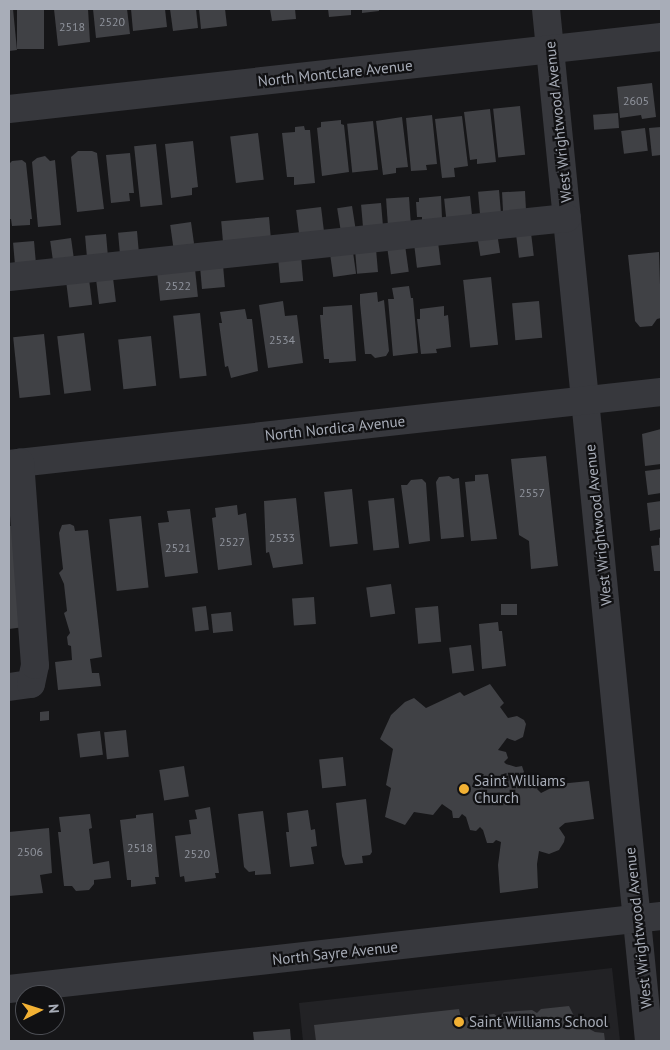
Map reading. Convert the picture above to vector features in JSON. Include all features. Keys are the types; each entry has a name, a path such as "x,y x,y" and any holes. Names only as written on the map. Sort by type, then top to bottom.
{"street":[{"name":"West Wrightwood Avenue","path":"546,9 585,400 649,918 649,1041"},
{"name":"North Montclare Avenue","path":"9,110 661,37"},
{"path":"9,277 567,218"},
{"name":"North Nordica Avenue","path":"14,464 661,392"},
{"path":"14,464 36,665 20,685"},
{"name":"North Sayre Avenue","path":"9,989 649,918"}],"shaded area":[{"name":"Saint Williams School","path":"612,968 620,1041 303,1041 299,1003"}],"building":[{"path":"9,9 13,9 17,50 9,51"},
{"path":"17,9 44,9 44,49 17,49"},
{"path":"54,9 88,9 90,42 58,46"},
{"path":"93,9 127,9 130,34 96,38"},
{"path":"131,9 165,9 167,27 133,31"},
{"path":"170,9 196,9 198,28 173,31"},
{"path":"199,9 225,9 227,26 201,29"},
{"path":"270,9 295,9 296,19 272,21"},
{"path":"328,9 351,9 351,15 329,17"},
{"path":"362,9 379,9 379,11 362,13"},
{"path":"652,83 656,117 642,119 641,115 620,118 617,87"},
{"path":"520,106 525,155 498,158 493,109"},
{"path":"490,109 496,162 477,164 477,159 470,160 464,112"},
{"path":"618,113 619,128 594,130 593,115"},
{"path":"432,115 437,164 426,165 427,170 411,171 406,118"},
{"path":"462,116 468,166 454,168 455,177 442,178 435,119"},
{"path":"402,117 408,167 396,168 396,173 383,175 376,121"},
{"path":"341,120 341,124 344,125 349,172 322,176 317,128 321,127 321,122"},
{"path":"373,121 378,170 352,172 347,124"},
{"path":"304,126 305,130 310,130 315,183 294,185 294,177 287,177 282,133 295,132 295,127"},
{"path":"661,127 661,155 652,156 649,128"},
{"path":"645,128 648,151 624,154 621,131"},
{"path":"258,133 264,180 236,183 230,136"},
{"path":"193,141 198,187 192,188 192,195 171,198 165,144"},
{"path":"156,144 162,205 140,207 134,146"},
{"path":"78,151 97,153 104,209 77,212 71,157"},
{"path":"130,153 134,193 129,193 130,201 111,203 106,155"},
{"path":"45,156 50,161 55,160 61,225 38,227 32,162 37,158"},
{"path":"22,160 26,163 32,219 30,219 30,225 12,226 11,219 9,219 9,164 12,161"},
{"path":"499,190 501,214 480,216 478,192"},
{"path":"525,191 526,212 503,213 502,192"},
{"path":"441,196 442,218 422,220 422,217 417,217 416,202 419,202 419,198"},
{"path":"470,196 472,216 446,219 444,199"},
{"path":"409,197 411,223 388,225 386,199"},
{"path":"381,203 383,225 363,227 361,205"},
{"path":"352,206 356,230 341,232 337,208"},
{"path":"321,207 324,233 299,236 296,210"},
{"path":"269,217 271,240 223,244 221,221"},
{"path":"191,222 194,244 173,247 170,225"},
{"path":"137,231 139,253 120,255 118,233"},
{"path":"497,233 500,253 480,256 477,236"},
{"path":"531,233 534,256 519,258 516,235"},
{"path":"106,234 108,256 87,258 85,236"},
{"path":"71,238 74,260 53,263 50,241"},
{"path":"34,241 36,264 15,266 13,243"},
{"path":"438,242 441,265 417,268 414,245"},
{"path":"405,245 409,272 391,274 387,248"},
{"path":"376,249 378,272 357,274 355,251"},
{"path":"353,252 356,274 333,277 330,255"},
{"path":"659,252 661,318 657,319 652,326 640,327 635,321 628,255"},
{"path":"301,256 303,281 280,283 278,258"},
{"path":"223,265 225,287 202,289 200,267"},
{"path":"195,269 198,297 160,301 157,273"},
{"path":"491,277 498,345 470,348 463,280"},
{"path":"113,278 116,302 99,304 96,280"},
{"path":"89,279 92,305 69,308 66,282"},
{"path":"409,286 411,298 413,298 418,353 393,356 388,299 394,299 392,288"},
{"path":"377,292 378,302 384,300 389,351 386,356 375,358 371,354 365,354 360,294"},
{"path":"283,301 285,316 297,315 303,363 268,368 259,305"},
{"path":"539,301 542,338 515,340 512,303"},
{"path":"352,305 356,361 329,363 329,359 324,359 320,315 323,315 323,307"},
{"path":"444,306 444,316 448,315 451,347 436,349 437,353 421,354 417,319 420,319 420,309"},
{"path":"245,309 247,319 252,319 258,371 231,378 228,366 225,367 219,323 222,323 220,312"},
{"path":"200,313 207,376 180,378 173,316"},
{"path":"84,333 91,391 64,394 57,336"},
{"path":"44,334 50,395 20,398 13,337"},
{"path":"151,336 156,386 123,389 118,339"},
{"path":"661,429 661,464 645,466 642,434"},
{"path":"546,456 558,566 531,569 529,541 519,535 511,459"},
{"path":"661,469 661,493 648,495 645,471"},
{"path":"488,474 497,539 471,541 465,482 475,481 475,475"},
{"path":"449,476 453,479 459,478 464,537 441,539 436,482 439,477"},
{"path":"422,479 426,483 430,541 409,544 401,485 407,485 411,480"},
{"path":"352,489 358,544 330,547 324,492"},
{"path":"296,498 303,564 273,568 269,552 266,553 264,501"},
{"path":"394,498 399,548 373,550 368,501"},
{"path":"661,501 661,529 650,531 647,503"},
{"path":"237,505 238,515 246,513 252,565 218,570 212,518 216,517 215,508"},
{"path":"190,509 198,573 165,577 158,523 169,522 167,511"},
{"path":"141,516 149,588 117,591 109,519"},
{"path":"70,524 74,526 75,531 88,530 102,657 90,659 92,673 99,673 101,686 58,690 55,662 72,660 71,646 68,645 67,637 70,633 64,613 67,611 64,584 59,573 63,569 59,533 62,525"},
{"path":"9,526 14,526 24,627 9,629"},
{"path":"661,537 661,571 654,571 651,546 659,545 659,538"},
{"path":"391,584 395,614 370,617 366,587"},
{"path":"314,597 316,624 294,625 292,599"},
{"path":"501,604 517,604 517,615 501,615"},
{"path":"206,606 209,630 195,632 192,608"},
{"path":"438,606 441,642 418,644 415,608"},
{"path":"231,612 233,631 213,633 211,614"},
{"path":"498,622 499,631 502,631 506,666 482,669 479,624"},
{"path":"471,645 474,671 452,673 449,648"},
{"name":"Saint Williams Church","path":"490,684 504,703 500,707 508,718 517,716 524,720 526,724 523,737 515,741 507,738 498,750 506,752 508,758 504,762 506,764 516,767 522,766 524,772 519,778 526,781 538,780 540,785 537,789 541,793 559,784 589,781 594,819 565,823 559,828 565,837 559,850 549,854 539,851 537,864 538,888 500,893 498,865 501,842 496,840 493,843 487,843 483,830 480,827 476,831 470,830 466,817 462,814 459,818 453,818 452,811 442,804 433,815 414,812 405,825 385,817 391,788 386,785 393,749 380,739 391,715 405,702 414,698 426,708 460,692 464,696"},
{"path":"49,711 49,720 40,721 40,712"},
{"path":"126,730 129,757 107,759 104,732"},
{"path":"100,731 103,755 80,758 77,734"},
{"path":"343,757 346,786 322,788 319,760"},
{"path":"184,766 189,797 164,801 159,770"},
{"path":"366,799 372,852 370,855 362,856 363,863 345,865 342,856 336,803"},
{"path":"210,807 219,873 215,873 216,878 185,882 184,876 180,877 175,836 191,834 189,820 197,819 195,810"},
{"path":"308,810 311,830 315,829 317,846 311,847 314,864 290,867 286,832 289,832 287,813"},
{"path":"263,811 271,874 255,875 255,871 249,872 244,867 238,814"},
{"path":"153,813 159,877 155,877 156,884 131,887 131,880 127,880 120,820 136,818 136,815"},
{"path":"90,814 92,828 89,829 93,864 109,861 111,878 94,880 94,884 89,890 76,891 72,886 64,886 58,832 61,832 59,817"},
{"path":"49,828 52,873 40,875 43,893 9,896 9,832"},
{"path":"569,1006 576,1020 595,1032 604,1033 605,1041 316,1041 314,1025 459,1009 461,1018 494,1014 499,1017 504,1012 532,1010 537,1013 541,1009"},
{"path":"290,1029 291,1041 254,1041 253,1032"}],"place":[{"name":"Saint Williams Church","path":"464,789"},
{"name":"Saint Williams School","path":"459,1022"}]}
